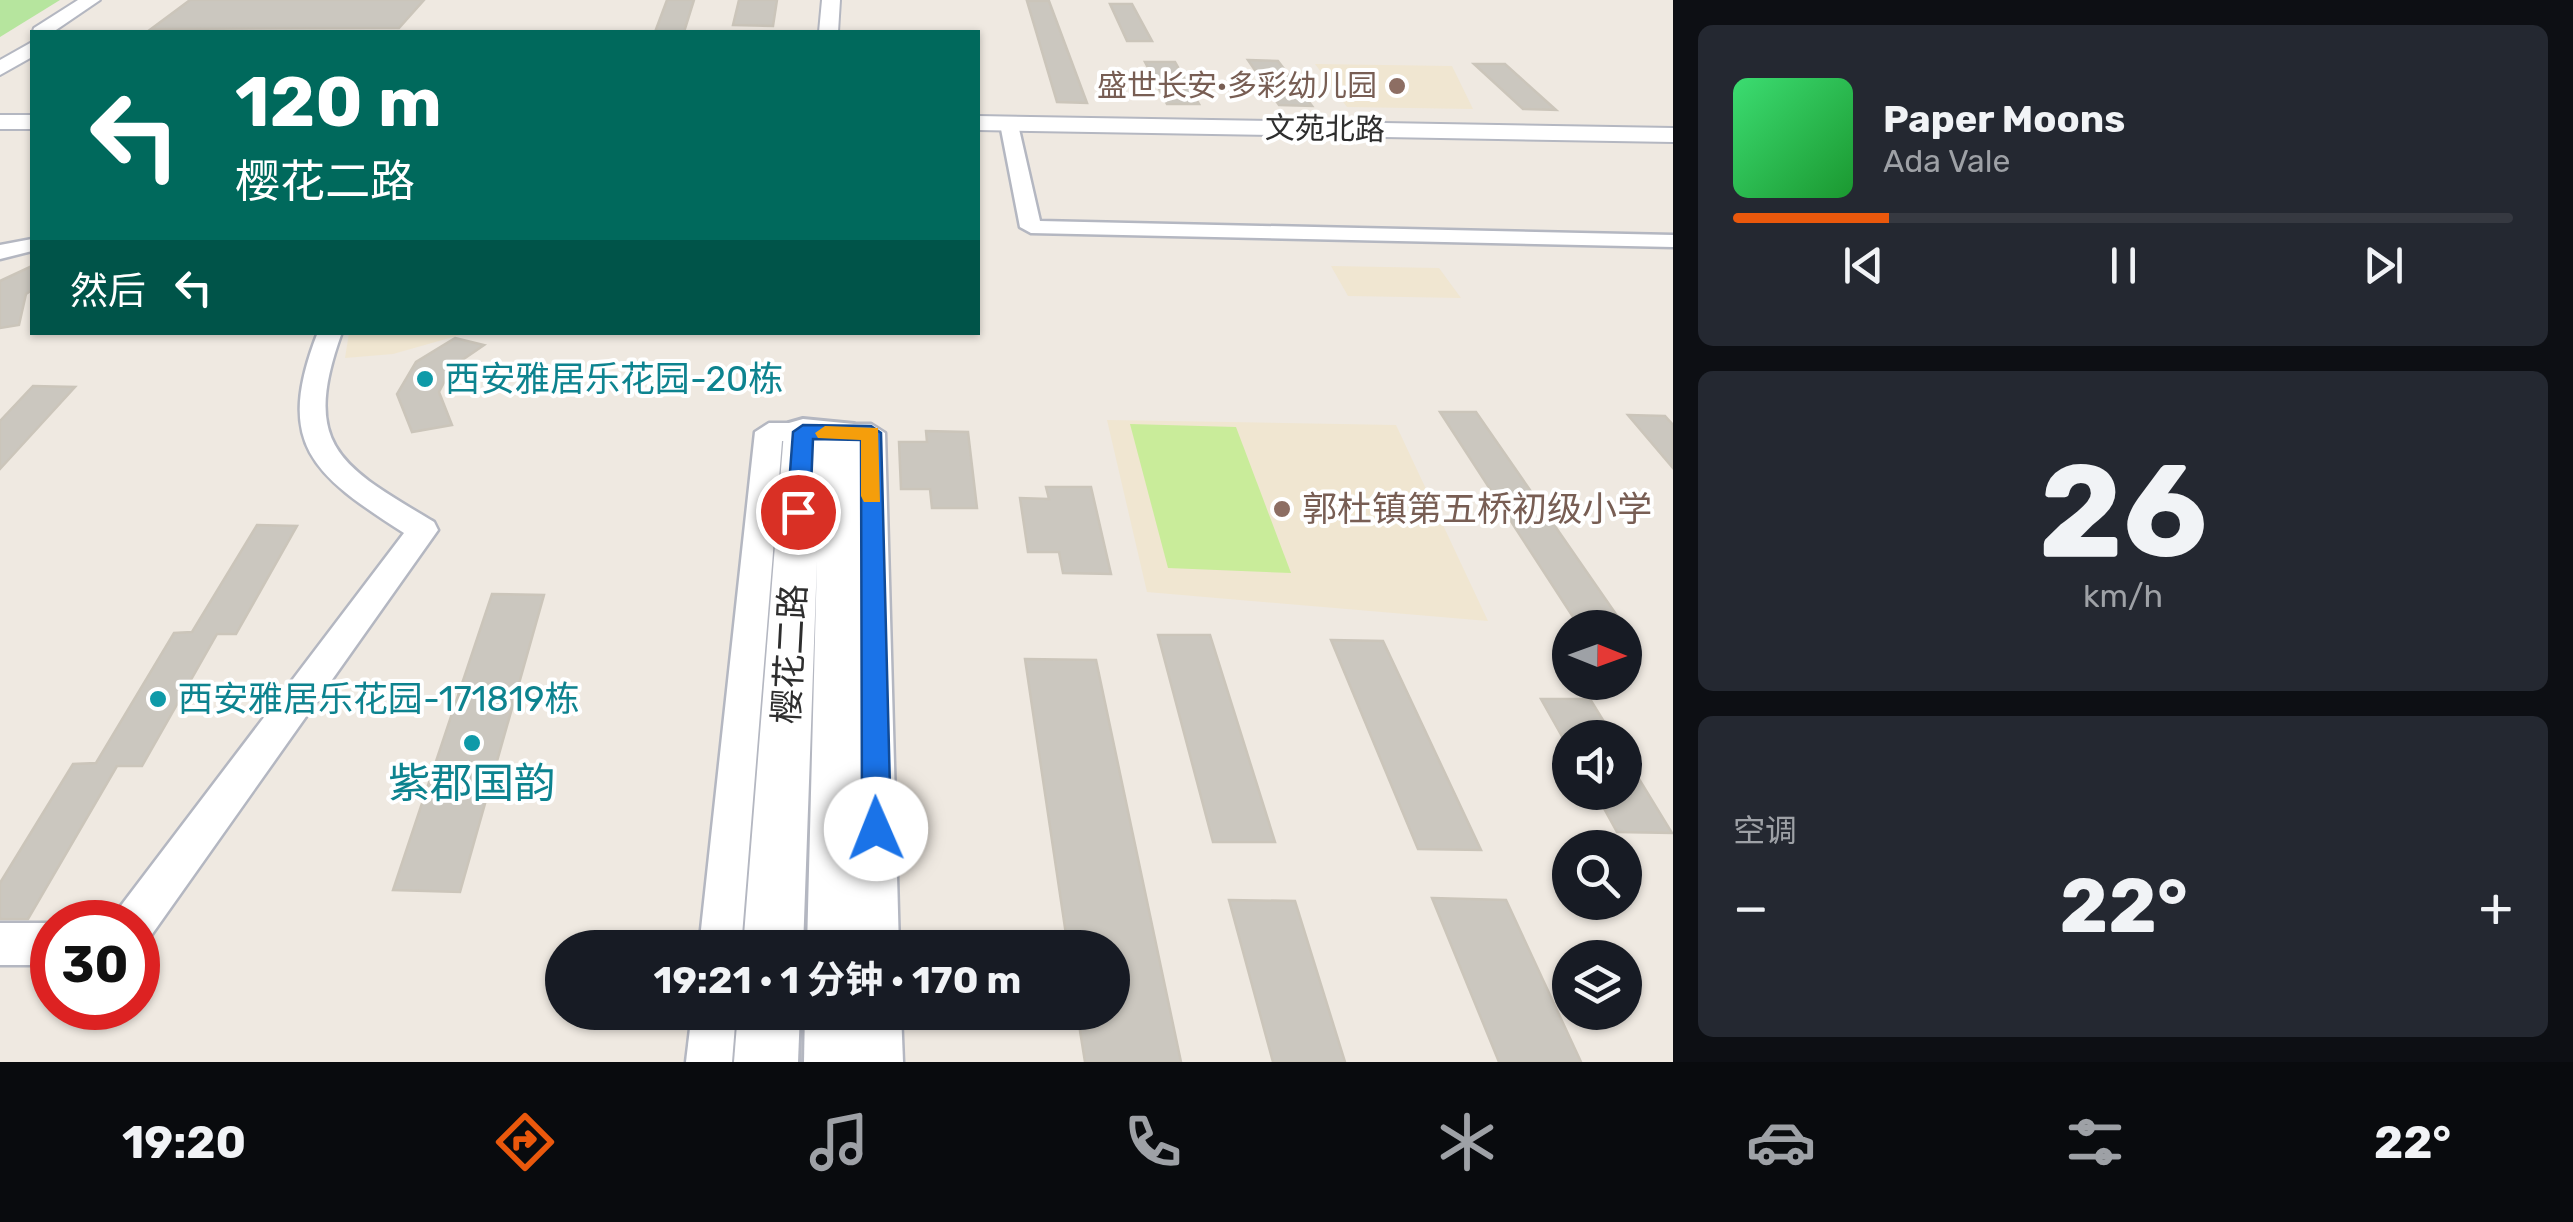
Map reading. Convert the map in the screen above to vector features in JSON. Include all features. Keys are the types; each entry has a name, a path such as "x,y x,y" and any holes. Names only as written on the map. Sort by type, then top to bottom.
{"main road":[{"name":"樱花二路","path":"775,930 822,433"},
{"name":"樱花二路","path":"822,433 836,930"},
{"path":"766,1062 768,1030"},
{"path":"836,1030 836,1062"}],"street":[{"path":"44,30 91,0"},
{"path":"59,30 106,0"},
{"path":"829,30 831,0"},
{"path":"842,30 843,0"},
{"path":"0,59 30,39"},
{"path":"0,69 30,49"},
{"path":"0,119 30,119"},
{"name":"文苑北路","path":"980,126 1673,138"},
{"name":"文苑北路","path":"980,126 1673,138"},
{"path":"1010,129 1031,227 1673,241"},
{"path":"0,252 30,245"},
{"path":"151,900 424,530 331,467 311,433 312,379 329,335"},
{"path":"722,930 769,432 871,433 878,930"},
{"path":"0,944 30,944"},
{"path":"709,1062 712,1030"},
{"path":"879,1030 880,1062"}],"shaded area":[{"name":"盛世长安·多彩幼儿园","path":"1315,64 1452,66 1473,109 1347,107"},
{"path":"1331,266 1439,268 1461,298 1348,296"},
{"path":"349,335 460,335 393,354 345,358"},
{"name":"郭杜镇第五桥初级小学","path":"1107,420 1396,425 1488,621 1147,592"}],"green space":[{"path":"0,0 60,0 0,37"},
{"path":"1130,424 1236,427 1291,573 1168,568"}],"building":[{"path":"190,0 424,0 399,28 151,29"},
{"path":"667,0 694,0 685,30 656,30"},
{"path":"739,0 777,0 773,26 733,25"},
{"path":"1027,1 1049,1 1087,103 1057,102"},
{"path":"1110,4 1132,4 1152,41 1127,41"},
{"path":"1248,60 1278,61 1312,106 1279,105"},
{"path":"1145,62 1175,62 1199,104 1167,104"},
{"path":"1474,64 1505,64 1556,110 1523,109"},
{"path":"30,267 30,291 19,325 0,328 0,281"},
{"name":"西安雅居乐花园-20栋","path":"455,338 484,345 452,367 439,392 452,425 412,432 397,394 416,362"},
{"path":"33,386 75,387 0,469 0,421"},
{"path":"1440,412 1476,412 1613,610 1569,610"},
{"path":"1628,415 1665,416 1673,425 1673,468"},
{"path":"926,431 968,432 977,508 932,508 930,489 901,489 899,442 927,442"},
{"path":"1046,487 1091,487 1111,574 1063,573 1059,552 1028,552 1020,498 1049,499"},
{"name":"西安雅居乐花园-171819栋","path":"257,525 297,526 236,634 217,634 142,766 117,766 39,900 30,900 28,919 0,919 0,883 73,764 96,763 174,633 192,632"},
{"name":"紫郡国韵","path":"492,594 544,595 460,892 393,890"},
{"path":"1158,635 1210,635 1275,842 1213,842"},
{"path":"1331,640 1383,641 1481,850 1418,849"},
{"path":"1025,659 1096,660 1181,1062 1085,1062 1080,1030 1130,1030 1130,930 1065,930"},
{"path":"1541,699 1591,700 1603,720 1553,720"},
{"path":"1642,784 1672,833 1642,830 1616,830 1605,810 1642,810"},
{"path":"1432,898 1506,900 1552,999 1552,1030 1566,1030 1581,1062 1499,1062"},
{"path":"1229,900 1295,901 1345,1062 1273,1062"}],"slow traffic":[{"path":"825,433 871,433 872,496"}],"place":[{"name":"盛世长安·多彩幼儿园","path":"1397,86"},
{"name":"西安雅居乐花园-20栋","path":"425,379"},
{"name":"郭杜镇第五桥初级小学","path":"1282,509"},
{"name":"西安雅居乐花园-171819栋","path":"158,699"},
{"name":"紫郡国韵","path":"472,743"}],"route":[{"path":"798,512 803,432 871,433 876,829"}]}
